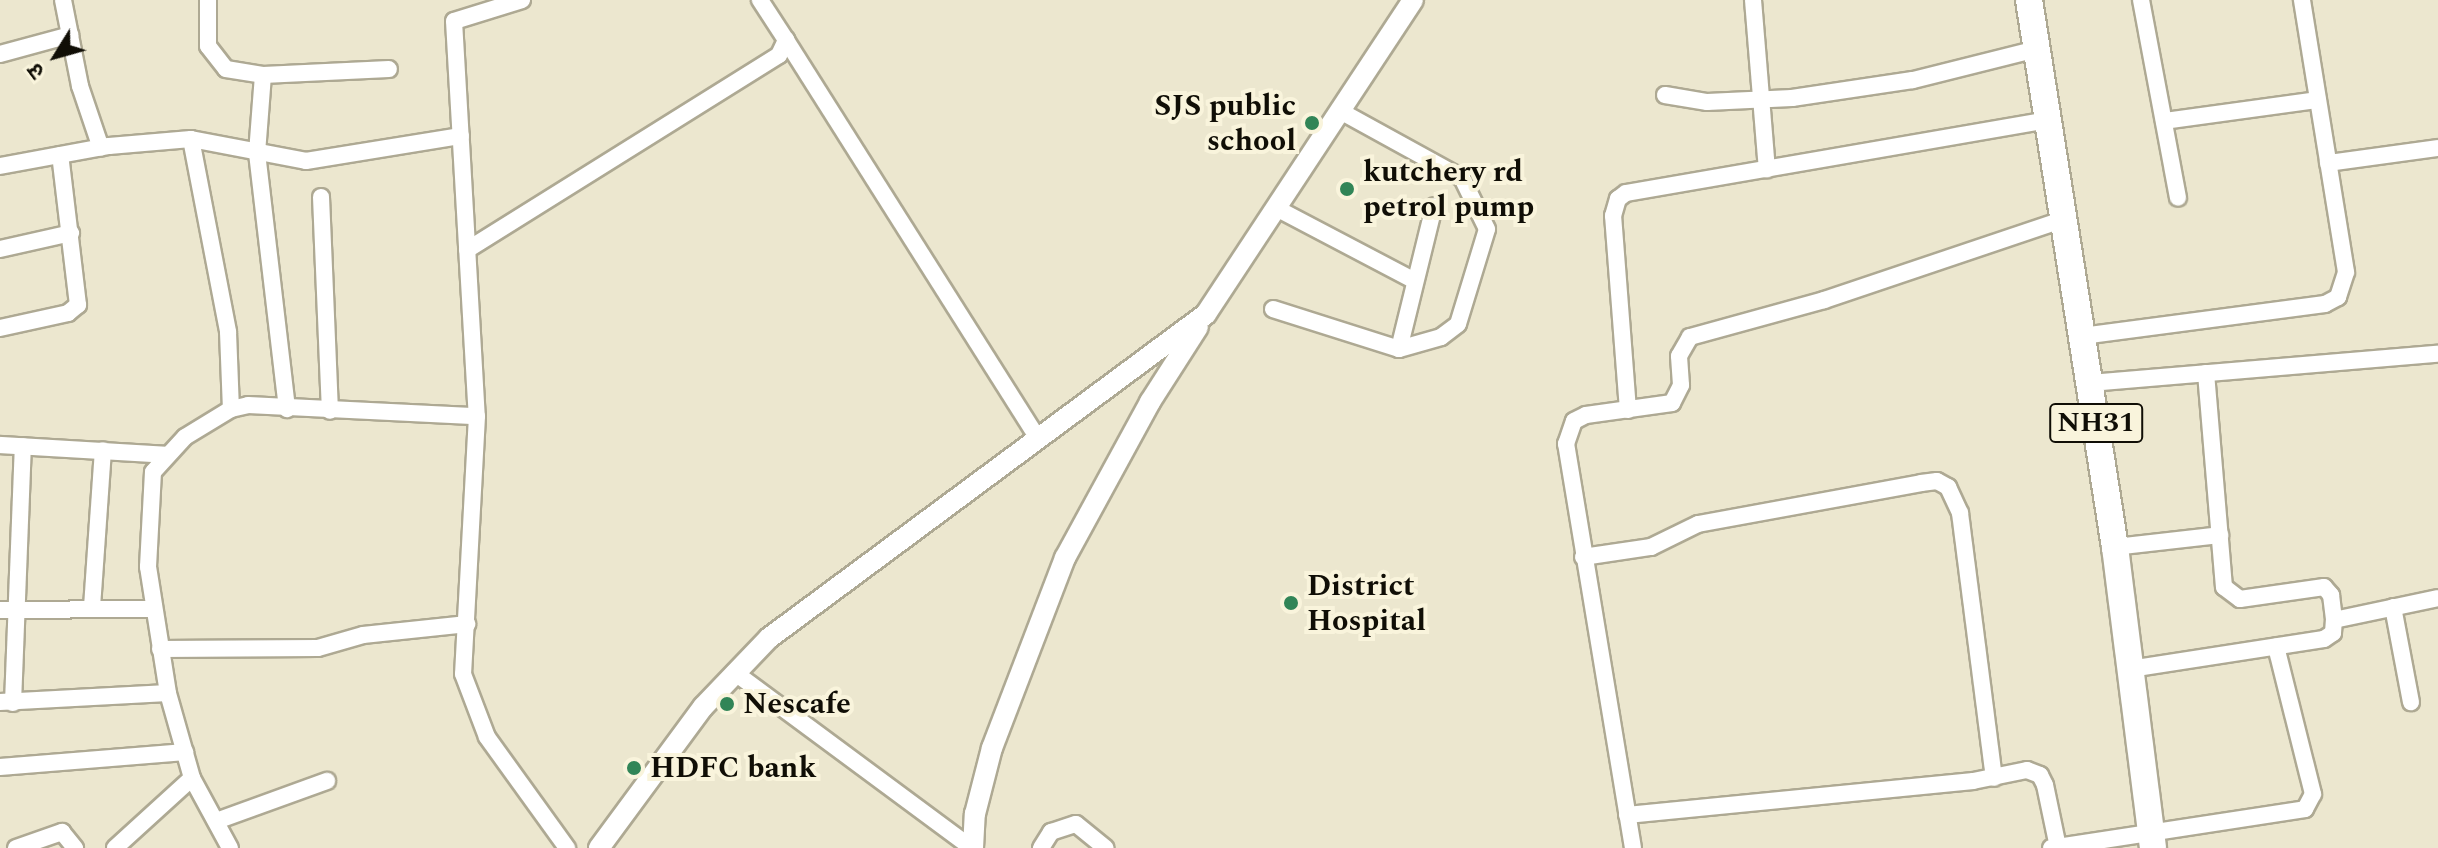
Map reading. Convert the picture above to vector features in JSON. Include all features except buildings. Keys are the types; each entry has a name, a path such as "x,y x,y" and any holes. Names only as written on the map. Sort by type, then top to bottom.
{"highway":[{"name":"NH31","path":"2029,0 2115,547 2151,839"}],"street":[{"path":"63,0 80,86 101,148"},
{"path":"208,0 212,56 226,69 263,75 389,69"},
{"path":"760,0 1039,440"},
{"path":"972,848 975,814 992,748 1065,558 1150,402 1413,0"},
{"path":"1753,0 1767,169"},
{"path":"2141,0 2178,198"},
{"path":"2082,336 2325,304 2338,297 2346,272 2302,0"},
{"path":"512,2 454,21 477,416 463,674 477,719 567,848"},
{"path":"0,54 70,35"},
{"path":"467,250 779,55 786,40"},
{"path":"1665,95 1707,102 1761,101 1913,80 2037,49"},
{"path":"263,75 257,153 287,409"},
{"path":"2164,121 2318,100"},
{"path":"1273,309 1399,349 1441,337 1458,324 1487,229 1462,178 1340,111"},
{"path":"1628,410 1613,216 1618,199 1626,193 2050,120"},
{"path":"0,166 101,148 191,139 306,161 461,136"},
{"path":"191,139 228,332 231,409"},
{"path":"2328,163 2438,148"},
{"path":"0,328 68,313 78,305 60,155"},
{"path":"321,197 330,411"},
{"path":"1399,349 1434,206"},
{"path":"1276,208 1415,281"},
{"path":"1633,848 1583,557 1568,432 1586,415 1663,407 1679,396 1679,356 1690,337 1824,300 2064,219"},
{"path":"0,249 71,233"},
{"path":"599,848 734,672 769,638 1206,314"},
{"path":"2089,383 2438,354"},
{"path":"2130,669 2324,639 2333,633 2331,595 2324,587 2240,599 2229,595 2220,535 2206,373"},
{"path":"230,848 219,820 192,778 168,693 153,609 148,492 153,472 166,455 231,409 477,416"},
{"path":"0,445 166,455"},
{"path":"23,446 19,610 6,702 168,693"},
{"path":"92,607 103,450"},
{"path":"1583,557 1651,547 1698,524 1937,481 1948,487 1960,513 1994,778"},
{"path":"2115,547 2220,535"},
{"path":"2334,620 2438,598"},
{"path":"2393,607 2411,702"},
{"path":"0,610 153,609"},
{"path":"160,649 318,648 363,635 467,624"},
{"path":"1627,815 1994,778 2027,770 2040,775 2055,847 2151,839 2295,811 2310,803 2313,794 2276,647"},
{"path":"734,672 972,848"},
{"path":"0,767 185,752"},
{"path":"115,848 192,778"},
{"path":"219,820 327,781"},
{"path":"1041,848 1051,832 1076,824 1106,848"},
{"path":"16,848 62,832 75,848"}],"place":[{"name":"SJS public school","path":"1312,123"},
{"name":"kutchery rd petrol pump","path":"1347,189"},
{"name":"District Hospital","path":"1291,603"},
{"name":"Nescafe","path":"727,704"},
{"name":"HDFC bank","path":"634,768"}]}
